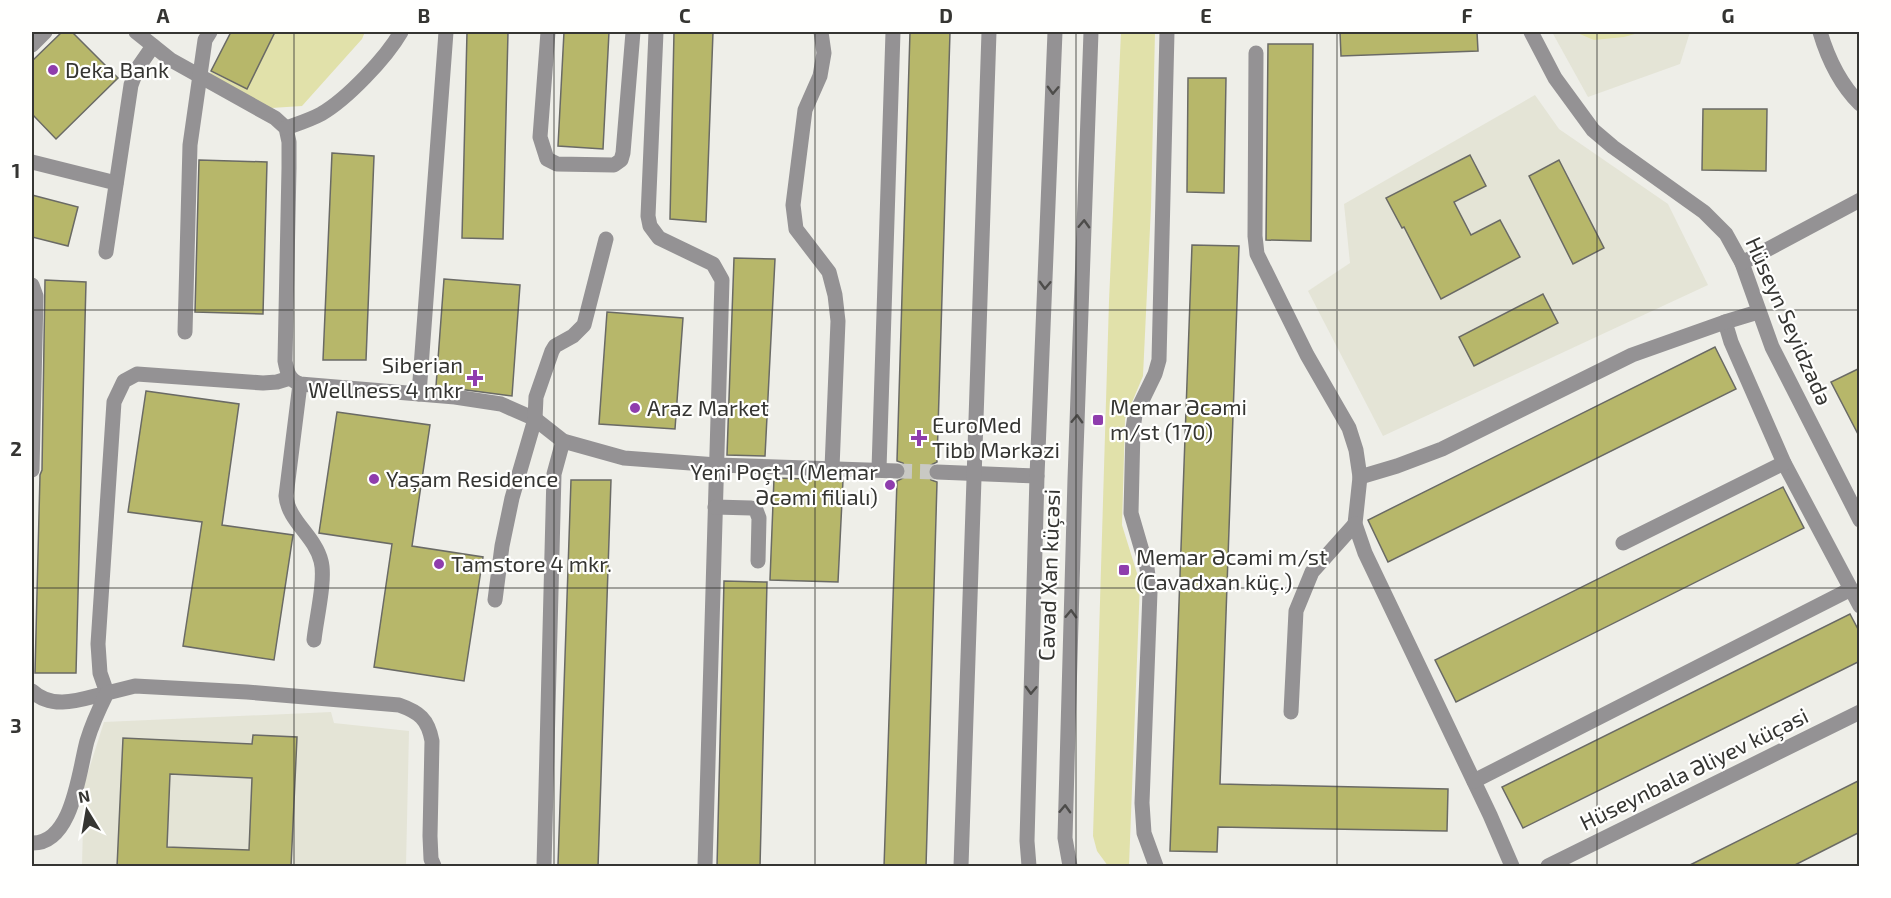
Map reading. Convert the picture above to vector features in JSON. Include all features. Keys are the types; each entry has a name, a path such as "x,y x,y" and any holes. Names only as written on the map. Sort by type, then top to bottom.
{"street":[{"path":"32,45 45,32"},
{"path":"136,32 171,60 275,118 286,128 289,142 289,168 285,361 295,381 286,496 287,507 322,561 314,640"},
{"path":"185,332 190,145 205,40 210,32"},
{"path":"286,128 320,115 344,97 375,67 401,32"},
{"path":"419,394 446,32"},
{"path":"548,32 540,137 548,159 557,164 614,165 621,160 623,153 633,32"},
{"path":"656,32 648,216 650,226 659,238 713,264 722,280 705,867"},
{"path":"821,32 824,53 820,76 805,110 794,205 796,229 829,272 835,296 838,321 832,468"},
{"path":"879,470 892,32"},
{"path":"962,867 989,32"},
{"name":"Cavad Xan küçəsi","path":"1029,867 1026,841 1036,476 1055,32"},
{"name":"Cavad Xan küçəsi","path":"1070,867 1065,838 1075,465 1091,32"},
{"path":"1156,867 1144,833 1142,802 1150,592 1147,568 1132,520 1131,501 1134,422 1159,360 1167,32"},
{"name":"Hüseyn Seyidzadə","path":"1531,32 1555,78 1593,130 1704,213 1726,234 1742,263 1758,312 1784,374 1860,520"},
{"path":"1820,32 1836,73 1860,104"},
{"path":"106,252 131,85 137,69 153,46"},
{"path":"1256,53 1255,236 1257,254 1307,355 1349,428 1356,450 1360,477 1355,524 1365,553 1474,781 1512,867"},
{"path":"32,162 116,183"},
{"path":"1742,263 1860,200"},
{"path":"495,600 502,546 535,419 536,396 555,346 573,336 584,325 606,239"},
{"path":"32,285 36,296 32,470"},
{"path":"1360,477 1442,449 1632,355 1758,312"},
{"path":"1725,322 1741,368 1784,463 1860,606"},
{"path":"32,843 55,835 69,814 91,728 107,693 100,673 98,644 114,402 124,381 137,374 263,383 295,381 455,396 501,404 535,419 563,441 624,458 717,465 897,471"},
{"path":"544,867 554,474 563,441"},
{"path":"1623,543 1784,463"},
{"path":"937,472 1036,476"},
{"path":"715,507 756,510 759,518 758,561"},
{"path":"1291,712 1296,611 1312,572 1355,524"},
{"path":"1474,781 1851,589"},
{"path":"32,692 46,700 60,703 135,686 247,692 399,705 412,710 429,727 432,741 430,836 431,859 434,867"},
{"name":"Hüseynbala Əliyev küçəsi","path":"1548,867 1860,712"}],"shaded area":[{"path":"1552,32 1690,32 1680,64 1588,97"},
{"path":"1535,95 1559,129 1668,204 1708,285 1383,436 1308,291 1350,263 1344,204"},
{"path":"331,712 334,723 409,731 406,866 82,866 84,785 104,722"}],"green space":[{"path":"275,32 365,32 362,39 302,106 271,108 205,83 211,72 247,89"},
{"path":"1121,32 1155,32 1151,207 1143,376 1125,419 1122,525 1140,583 1129,866 1108,866 1097,851 1093,836 1109,301"},
{"path":"1575,32 1642,32 1624,37 1594,40"}],"building":[{"path":"62,32 72,32 118,78 56,139 32,114 32,61"},
{"path":"231,32 275,32 247,89 211,71"},
{"path":"467,32 508,32 503,239 462,238"},
{"path":"564,32 609,32 603,149 558,146"},
{"path":"674,32 713,32 706,222 670,219"},
{"path":"910,32 950,32 937,462 929,466 927,472 931,480 937,482 926,867 884,867 897,481 905,477 907,471 903,463 897,461"},
{"path":"1340,32 1477,32 1478,51 1341,56"},
{"path":"1268,44 1313,44 1311,241 1266,240"},
{"path":"1188,78 1226,78 1224,193 1187,192"},
{"path":"1703,109 1767,109 1766,171 1702,170"},
{"path":"332,153 374,156 366,360 323,360"},
{"path":"1470,155 1486,186 1454,202 1471,235 1500,220 1520,257 1441,299 1404,227 1402,228 1386,198"},
{"path":"199,160 267,162 263,314 195,312"},
{"path":"1559,160 1604,248 1573,264 1529,176"},
{"path":"32,195 78,207 68,246 32,237"},
{"path":"1192,245 1239,246 1220,784 1448,789 1447,831 1218,827 1217,852 1170,851"},
{"path":"734,258 775,259 765,456 727,455"},
{"path":"444,279 520,285 512,396 436,386"},
{"path":"45,280 86,282 76,673 35,673 40,475 42,470"},
{"path":"1543,294 1558,323 1474,366 1459,337"},
{"path":"607,312 683,318 675,429 599,424"},
{"path":"1715,347 1736,389 1388,562 1368,520"},
{"path":"1860,368 1860,438 1831,382"},
{"path":"146,391 239,404 222,525 293,535 274,660 183,646 202,522 128,512"},
{"path":"337,412 430,425 412,546 483,557 464,681 374,667 392,544 319,533"},
{"path":"774,478 843,480 838,582 770,580"},
{"path":"571,480 611,480 598,867 558,865"},
{"path":"1783,487 1804,528 1456,702 1435,660"},
{"path":"724,581 767,582 760,867 717,867"},
{"path":"1850,614 1860,633 1860,661 1523,828 1502,787"},
{"path":"253,735 297,737 291,867 117,867 123,738 252,744","holes":["170,774 252,778 249,850 167,847"]},
{"path":"1860,780 1860,832 1791,867 1686,867"}],"tunnel":[{"path":"897,471 937,472"}],"place":[{"name":"Deka Bank","path":"53,70"},
{"name":"Siberian Wellness 4 mkr","path":"475,378"},
{"name":"Araz Market","path":"635,408"},
{"name":"Memar Əcəmi m/st (170)","path":"1098,420"},
{"name":"EuroMed Tibb Mərkəzi","path":"919,438"},
{"name":"Yaşam Residence","path":"374,479"},
{"name":"Yeni Poçt 1 (Memar Əcəmi filialı)","path":"890,485"},
{"name":"Tamstore 4 mkr.","path":"439,564"},
{"name":"Memar Əcəmi m/st (Cavadxan küç.)","path":"1124,570"}]}
